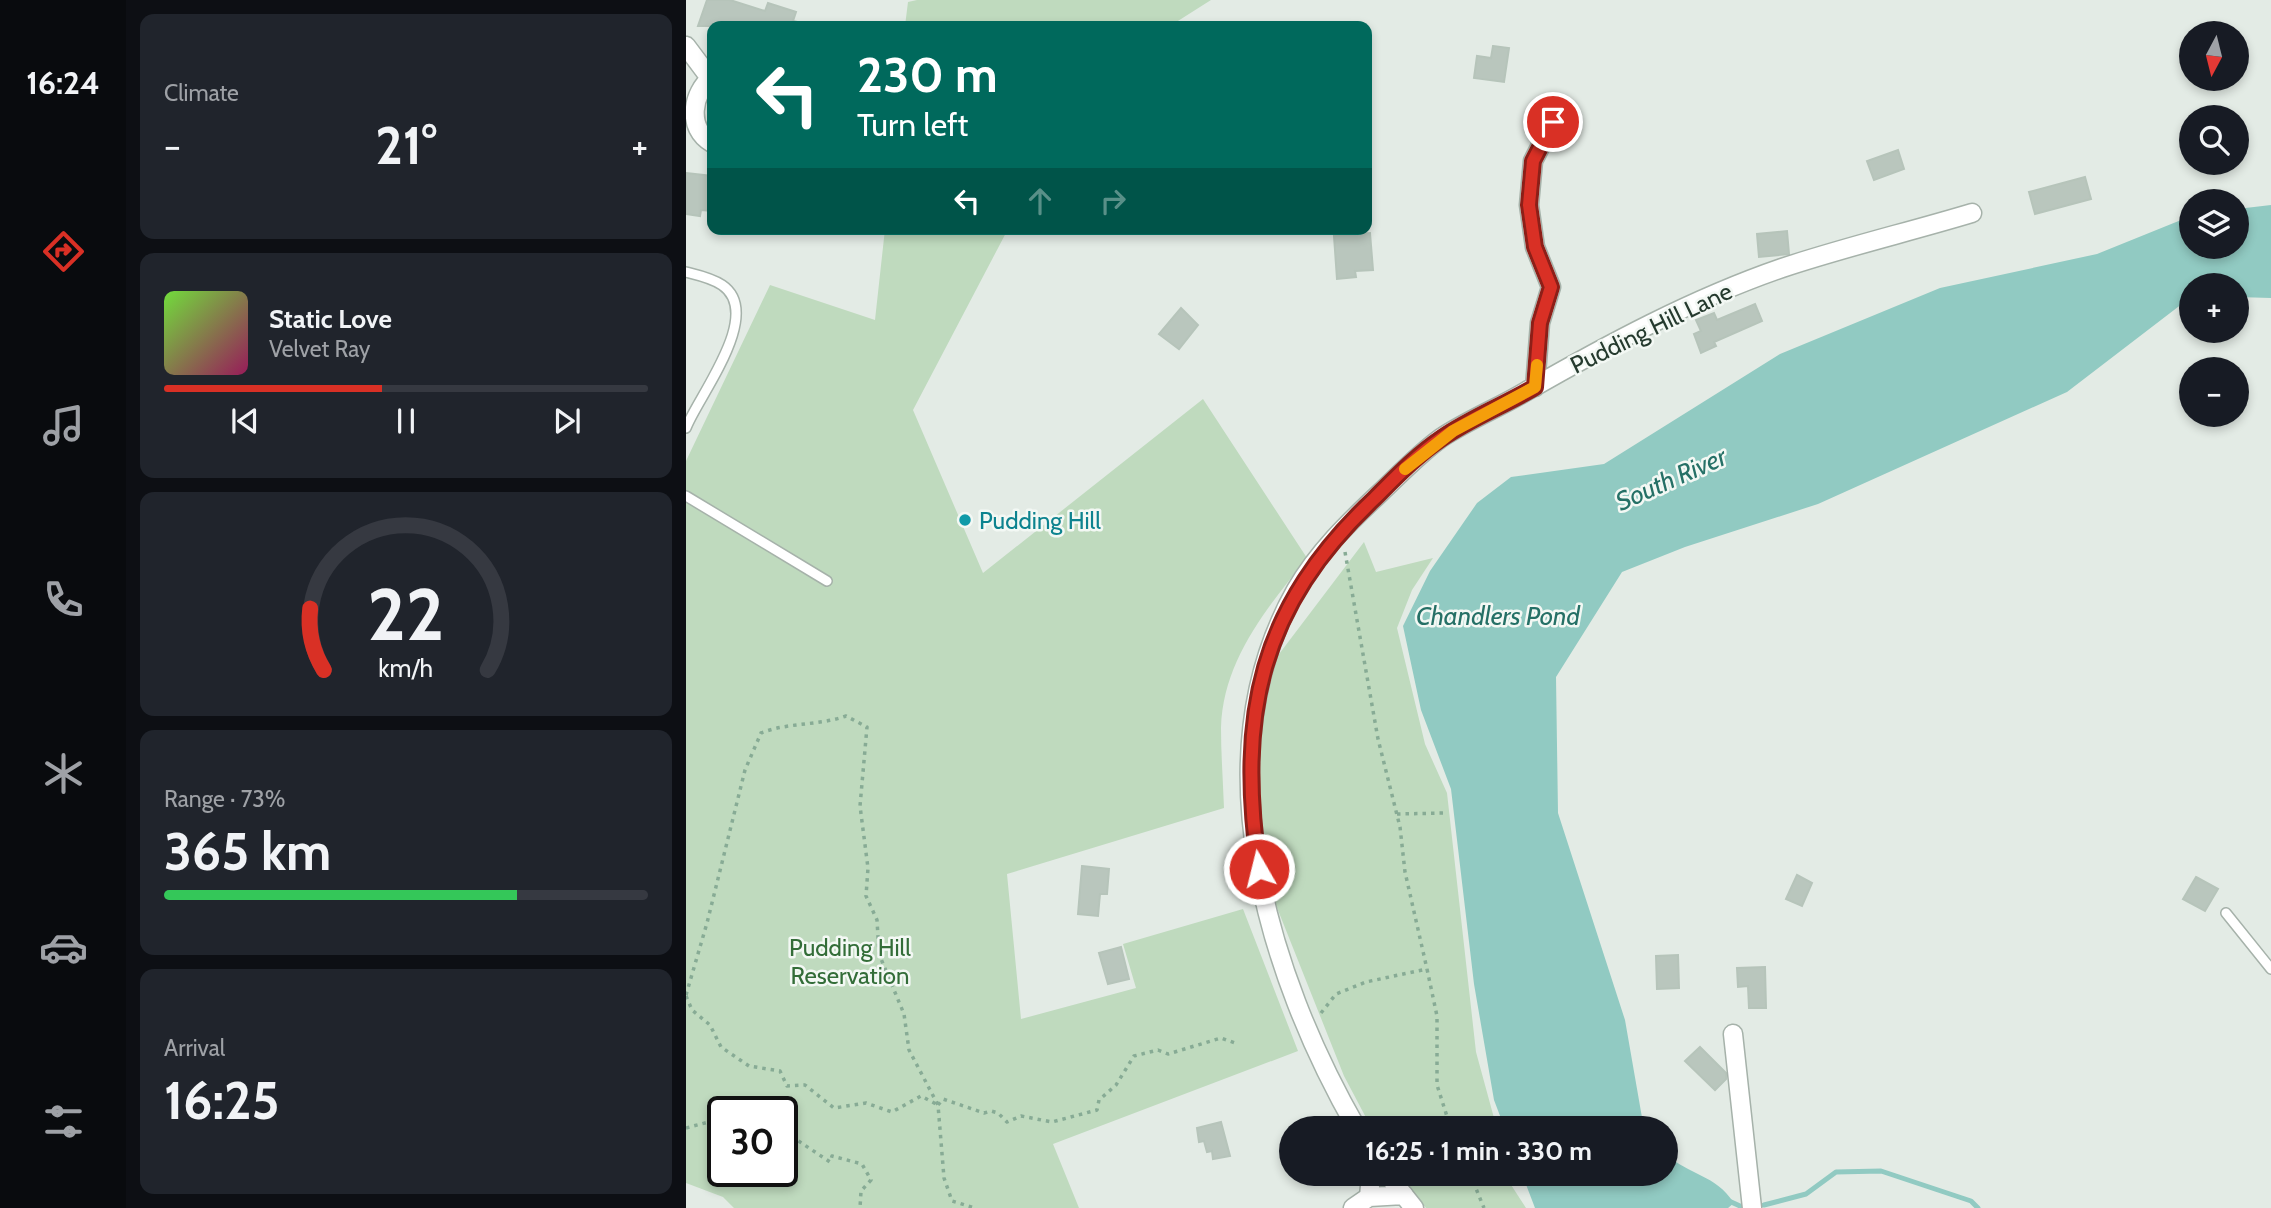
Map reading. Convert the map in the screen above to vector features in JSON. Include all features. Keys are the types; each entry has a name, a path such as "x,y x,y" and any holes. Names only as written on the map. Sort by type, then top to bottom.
{"street":[{"path":"686,46 707,73"},
{"path":"707,82 698,92 694,110 697,126 707,137"},
{"path":"1535,387 1540,323 1551,287 1535,247 1529,205 1533,161 1553,122"},
{"name":"Pudding Hill Lane","path":"1351,1116 1311,1035 1289,977 1264,894 1251,792 1251,754 1260,683 1282,619 1314,563 1335,536 1440,439 1535,387 1604,345 1761,276 1972,213"},
{"path":"1733,1034 1752,1208"},
{"path":"1369,1197 1370,1186"},
{"path":"1396,1186 1409,1202"},
{"path":"1353,1208 1369,1197 1409,1202"}],"lane":[{"path":"686,272 725,287 732,297 734,316 732,339 724,358 686,428"},
{"path":"686,496 827,581"},
{"path":"2226,913 2271,969"}],"path":[{"path":"1343,543 1378,739 1397,814 1405,872 1437,1016 1437,1085 1447,1116"},
{"path":"938,1105 921,1096 892,1112 866,1103 834,1108 805,1085 787,1087 780,1071 749,1066 721,1047 710,1025 692,1010 686,995 745,770 761,733 782,724 832,721 846,716 867,727 860,806 867,868 866,896 877,920 879,954 904,1014 909,1051 938,1105 944,1178 952,1201 975,1208"},
{"path":"1397,814 1445,814"},
{"path":"1320,1015 1336,994 1366,982 1427,969"},
{"path":"938,1105 943,1099 984,1113 991,1111 1007,1122 1021,1116 1052,1122 1097,1110 1099,1100 1116,1085 1134,1056 1158,1050 1168,1054 1221,1038 1235,1043"},
{"path":"686,1128 707,1122"},
{"path":"798,1141 830,1162 832,1156 862,1164 871,1180 861,1191 860,1208"},
{"path":"1475,1186 1484,1208"}],"green space":[{"path":"1211,0 1178,21 906,21 908,2"},
{"name":"Pudding Hill Reservation","path":"884,235 1005,235 913,410 983,573 1203,399 1307,558 1250,636 1230,680 1221,728 1224,808 1007,874 1021,1019 1136,988 1123,944 1243,909 1298,1051 1053,1144 1079,1208 734,1208 723,1197 686,1183 686,461 770,285 875,320"},
{"path":"1364,542 1376,572 1433,558 1412,590 1397,628 1425,744 1447,793 1476,1052 1493,1116 1365,1116 1344,1076 1268,885 1254,814 1257,734 1270,666"},
{"path":"1409,1186 1512,1186 1526,1208 1426,1208"}],"water":[{"name":"Chandlers Pond","path":"2271,205 2271,298 2249,297 2249,273 2179,273 2179,306 2067,392 1818,504 1685,547 1622,572 1556,677 1558,813 1625,1020 1642,1116 1500,1116 1494,1100 1474,984 1451,789 1421,710 1403,626 1430,571 1477,503 1511,477 1604,464 1780,354 1940,288 2097,254 2179,221 2179,259 2249,259 2249,208"},
{"path":"1678,1163 1719,1186 1734,1203 1728,1208 1535,1208 1527,1186 1678,1186"}],"building":[{"path":"707,0 730,0 765,11 768,3 796,12 793,21 707,21 707,26 698,26"},
{"path":"1493,46 1509,48 1504,82 1474,78 1477,56 1491,58"},
{"path":"1898,150 1904,169 1874,180 1867,161"},
{"path":"686,173 707,175 707,211 701,210 700,216 686,214"},
{"path":"2085,177 2091,199 2035,214 2029,192"},
{"path":"1787,231 1789,254 1759,257 1757,234"},
{"path":"1370,235 1373,270 1355,271 1356,277 1337,279 1334,236"},
{"path":"1755,304 1762,321 1714,342 1716,346 1701,353 1694,334 1701,331 1696,320 1714,313 1717,320"},
{"path":"1181,308 1198,325 1179,349 1159,334"},
{"path":"1082,866 1109,869 1107,894 1100,894 1098,916 1078,914"},
{"path":"1797,875 1812,883 1802,906 1786,899"},
{"path":"2196,877 2218,889 2205,911 2183,899"},
{"path":"1121,947 1129,979 1108,984 1099,953"},
{"path":"1678,955 1679,988 1657,989 1656,956"},
{"path":"1765,967 1766,1008 1749,1008 1748,986 1738,987 1737,968"},
{"path":"1700,1047 1726,1073 1726,1079 1715,1090 1685,1061"},
{"path":"1221,1122 1230,1156 1213,1159 1212,1151 1207,1152 1204,1141 1199,1142 1197,1128"}],"waterway":[{"name":"South River","path":"1764,1205 1806,1194 1836,1172 1881,1171 1971,1201 1978,1208"},
{"name":"South River","path":"1729,1201 1740,1206"}],"slow traffic":[{"path":"1405,469 1440,439 1535,387 1537,365"}],"place":[{"name":"Pudding Hill","path":"965,520"}],"route":[{"path":"1259,869 1251,792 1254,718 1269,648 1296,590 1335,536 1421,454 1466,423 1535,387 1540,323 1551,287 1535,247 1529,205 1533,161 1553,122"}]}
